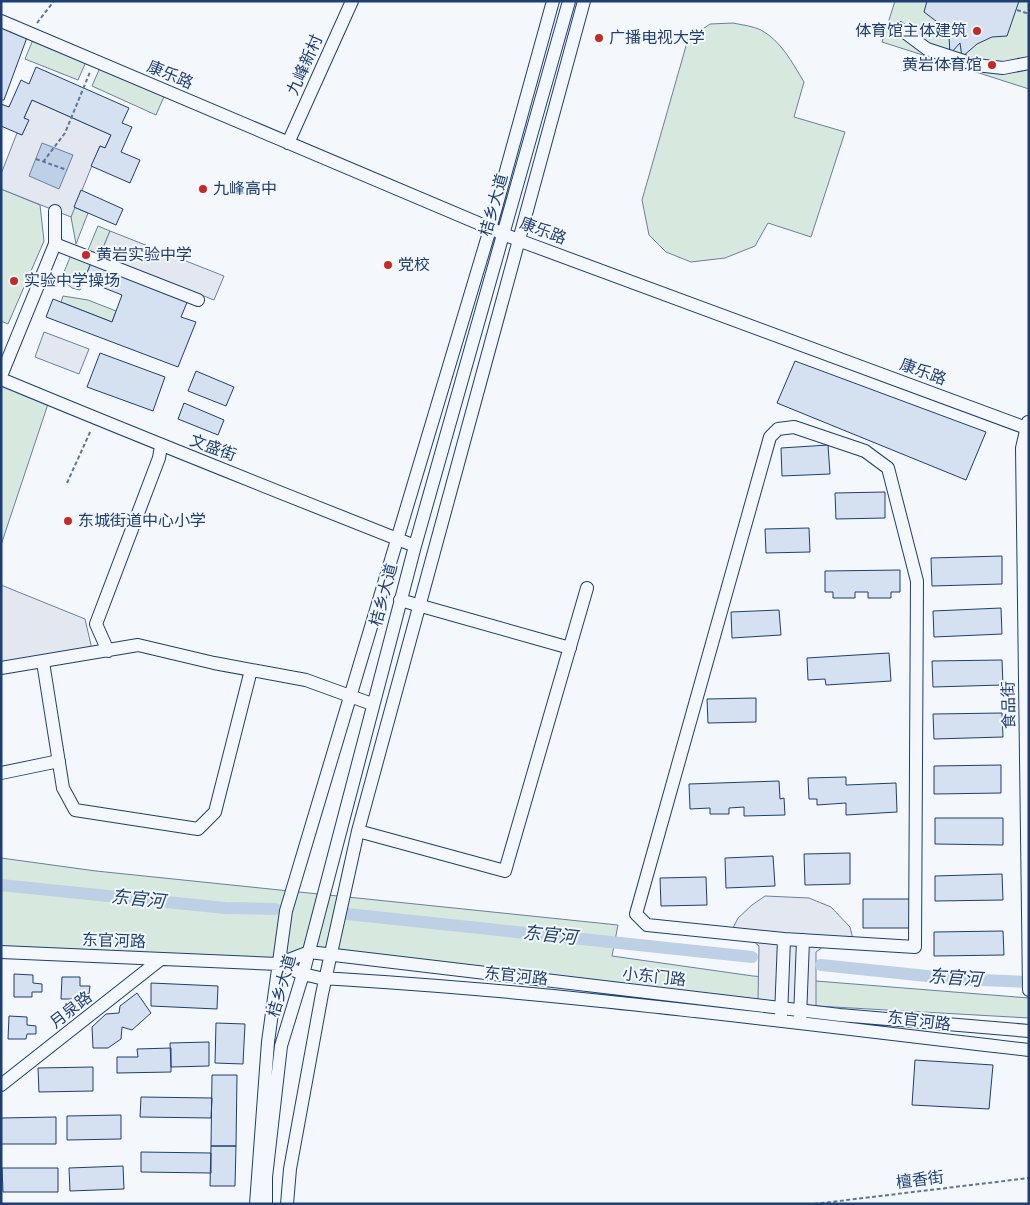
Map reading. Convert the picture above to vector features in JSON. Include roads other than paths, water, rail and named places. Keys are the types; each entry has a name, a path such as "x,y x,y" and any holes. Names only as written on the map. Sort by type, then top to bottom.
{"street":[{"name":"九峰新村","path":"288,143 352,1"},
{"path":"256,1204 268,1042 286,910 490,228 553,1"},
{"name":"桔乡大道","path":"266,1204 266,1177 281,1046 309,952 414,546 569,1"},
{"path":"287,1204 290,1169 326,979 358,831 584,1"},
{"name":"康乐路","path":"1,21 518,240 1028,426"},
{"path":"899,28 927,49 976,65 1004,68 1029,63"},
{"path":"1,378 55,244 54,211"},
{"path":"55,244 198,300"},
{"name":"文盛街","path":"1,378 161,446 215,465 414,546"},
{"name":"食品街","path":"1028,426 1022,448 1029,990"},
{"path":"794,427 865,452 888,468 917,581 915,947 803,940 647,925 636,914 770,438 778,429 794,427"},
{"path":"108,651 96,624 159,458 161,446"},
{"path":"358,831 505,871 587,588"},
{"path":"400,600 570,648"},
{"path":"1,668 138,645 306,680 372,704"},
{"path":"43,662 63,788 75,810 198,829 215,812 251,670"},
{"path":"1,773 59,761"},
{"path":"781,1021 784,939"},
{"path":"800,1017 803,940"},
{"name":"东官河路","path":"1,952 278,964 303,974 326,979 447,986 781,1021 800,1017 1029,1050"},
{"name":"小东门路","path":"278,964 309,952 780,1008 800,1017 1029,1031"},
{"name":"月泉路","path":"1,1086 161,959"}],"water":[{"path":"42,143 73,155 59,189 29,176"}],"waterway":[{"name":"东官河","path":"1,885 225,908 275,909"},
{"name":"东官河","path":"347,914 752,957"},
{"name":"东官河","path":"821,965 956,979 1029,982"}],"place":[{"name":"体育馆主体建筑","path":"977,31"},
{"name":"广播电视大学","path":"599,38"},
{"name":"黄岩体育馆","path":"992,65"},
{"name":"九峰高中","path":"203,189"},
{"name":"黄岩实验中学","path":"86,255"},
{"name":"党校","path":"388,265"},
{"name":"实验中学操场","path":"14,281"},
{"name":"东城街道中心小学","path":"68,521"}]}
